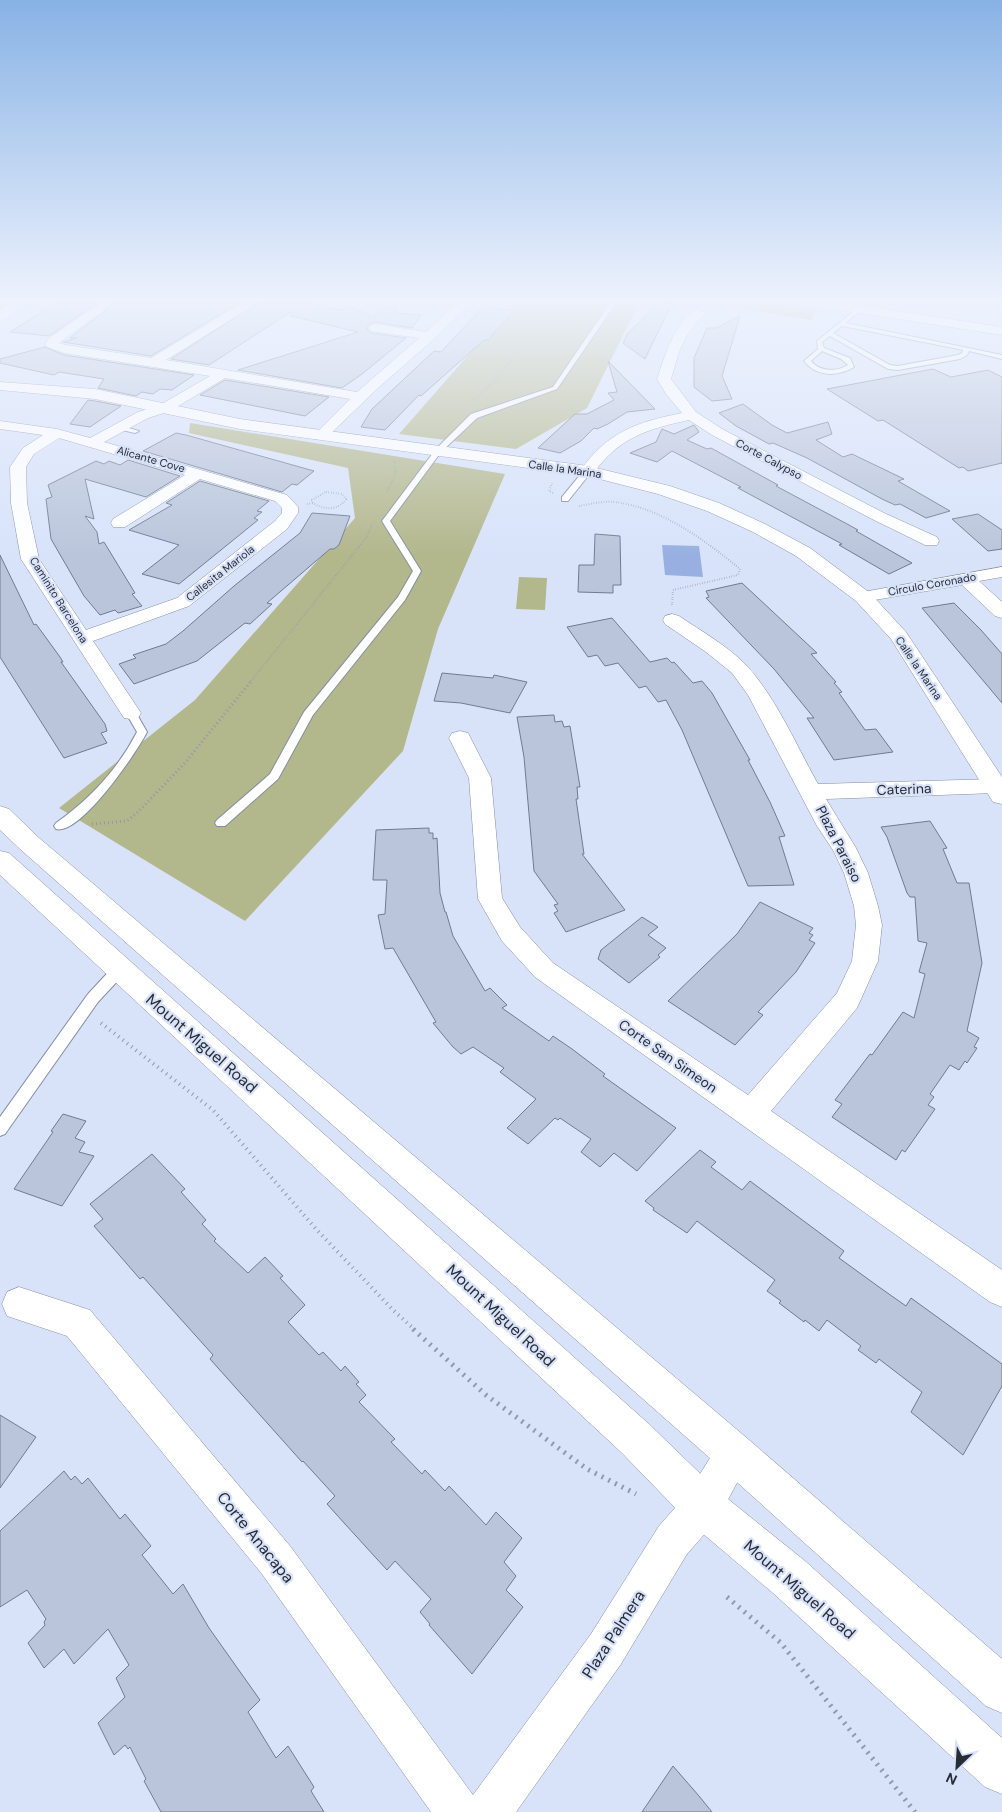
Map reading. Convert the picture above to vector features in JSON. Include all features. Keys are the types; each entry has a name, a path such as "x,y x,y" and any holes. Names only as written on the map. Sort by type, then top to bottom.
{"street":[{"name":"Calle la Marina","path":"18,388 94,394 240,424 588,471 664,490 736,517 804,552 863,597 898,636 999,791"},
{"path":"91,443 156,419 165,408 200,388"},
{"path":"300,388 360,398"},
{"path":"320,436 372,388"},
{"name":"Corte Calypso","path":"668,388 691,415 716,432 930,541"},
{"path":"588,471 608,446 638,428 691,415"},
{"name":"Alicante Cove","path":"0,425 57,433 107,447 281,498 290,510"},
{"path":"107,447 128,429"},
{"name":"Caminito Barcelona","path":"57,433 28,451 18,467 19,503 30,559 131,714"},
{"path":"119,523 199,474"},
{"name":"Callesita Mariola","path":"83,638 183,602 281,525 290,510"},
{"name":"Circulo Coronado","path":"863,597 1002,572"},
{"path":"965,578 1002,612"},
{"name":"Plaza Paraiso","path":"672,620 713,648 739,670 758,694 848,857 862,890 869,925 865,961 847,1000 751,1113"},
{"name":"Corte San Simeon","path":"460,738 480,778 490,899 511,934 544,970 1002,1290"},
{"name":"Caterina","path":"812,792 999,791"},
{"path":"0,815 29,843 734,1453 1002,1690"},
{"name":"Mount Miguel Road","path":"0,860 636,1439 703,1506 789,1577 1002,1770"},
{"name":"Corte Anacapa","path":"19,1304 78,1322 276,1560 458,1812"},
{"name":"Plaza Palmera","path":"489,1812 606,1648 673,1540 703,1506 734,1453"}],"lane":[{"path":"221,823 274,776 308,714 402,598 417,570 386,521 432,451 474,416 555,388"},
{"path":"565,499 588,471"},
{"path":"60,826 70,820 111,779 136,747 142,732 131,714"},
{"path":"0,1129 93,998 119,970"}],"path":[{"path":"472,400 487,388"},
{"path":"385,497 396,473 393,453 432,451"},
{"path":"522,463 517,470 540,473 550,477 552,484 549,491 577,506 612,501 628,504 666,520 696,537 722,553 740,569 738,575 673,590 672,620"},
{"path":"290,510 313,503 323,508 334,508 344,504 346,499 342,494 327,493 317,496 312,500 313,503"},
{"path":"60,826 127,821 138,812 184,764 366,538 374,522"},
{"path":"101,1023 214,1110 316,1229 392,1310 486,1395 587,1469 636,1494"},
{"path":"727,1597 781,1643 915,1812"}],"green space":[{"path":"440,388 597,388 587,408 516,449 399,434"},
{"path":"190,423 505,474 438,629 403,751 245,921 59,808 195,700 355,518 348,468 189,433"},
{"path":"519,577 547,578 545,610 516,609"}],"water":[{"path":"662,545 699,546 703,577 665,575"}],"building":[{"path":"98,388 176,388 172,390 160,389 153,394 142,392 136,396"},
{"path":"212,388 271,388 329,397 305,416 200,395"},
{"path":"395,388 430,388 421,396 419,395 385,430 361,427 372,409"},
{"path":"616,388 634,388 655,409 627,412 608,424 597,429 594,428 581,441 560,453 538,448 575,414 587,414 614,400 608,393 617,392"},
{"path":"695,388 727,388 732,399 712,401"},
{"path":"1002,388 1002,463 968,471 963,467 959,468 883,420 878,421 827,389"},
{"path":"88,400 121,406 90,427 70,424"},
{"path":"743,404 772,425 787,433 828,422 832,434 816,440 843,457 852,454 904,479 898,481 950,511 926,518 900,504 895,505 807,458 773,443 769,444 736,426 719,413"},
{"path":"694,425 699,432 687,440 707,449 711,448 778,485 776,486 858,530 856,531 912,563 889,574 839,545 842,544 738,488 741,487 672,451 657,462 630,453 656,442 662,429 674,434"},
{"path":"176,433 314,471 297,485 292,484 282,492 143,451"},
{"path":"128,460 180,476 146,497 85,479 94,519 85,516 97,532 99,544 104,542 135,593 132,594 142,606 118,613 115,610 100,615 84,596 51,539 46,499 52,497 48,485 96,461 104,464 109,461 120,465"},
{"path":"200,481 269,501 257,511 262,512 254,518 258,520 179,584 142,574 179,545 129,530 172,505 166,503"},
{"path":"312,513 350,516 339,545 334,549 330,549 267,603 272,604 250,624 245,623 197,661 134,684 119,664 136,658 133,655 166,644 183,631 234,586 300,533"},
{"path":"978,514 1002,530 1002,549 988,551 952,519"},
{"path":"595,534 620,536 621,585 613,585 613,593 578,592 579,565 594,565"},
{"path":"0,555 34,625 36,624 60,657 63,662 61,662 105,724 107,731 101,733 107,743 64,758 0,657"},
{"path":"742,583 817,653 811,654 836,682 834,683 842,692 839,693 865,730 876,729 893,752 834,760 807,718 814,718 774,669 706,598 709,597 706,591"},
{"path":"954,603 1002,654 1002,703 922,608"},
{"path":"612,618 650,662 667,658 672,663 674,662 693,683 702,681 712,693 750,760 748,760 785,836 779,837 794,885 748,886 682,730 666,700 658,702 646,686 639,688 618,663 605,666 597,655 588,657 567,627"},
{"path":"442,673 493,678 494,675 527,682 510,713 461,703 434,701"},
{"path":"554,715 555,722 562,721 564,727 570,726 580,787 577,787 578,799 576,799 584,854 582,854 625,910 566,932 554,913 558,911 554,905 558,904 534,871 524,757 517,717"},
{"path":"930,821 947,848 943,849 957,883 969,883 982,963 967,1031 979,1038 974,1047 977,1048 967,1063 965,1061 959,1070 950,1065 930,1094 934,1097 928,1105 935,1109 905,1152 902,1150 896,1160 832,1117 842,1104 835,1100 870,1054 872,1055 903,1012 914,1018 925,974 919,972 927,943 918,941 915,897 910,897 907,893 887,837 881,827"},
{"path":"429,828 429,833 433,833 433,839 437,838 440,893 453,936 485,991 490,988 507,1005 502,1008 549,1041 553,1036 572,1049 605,1074 603,1076 676,1128 637,1171 614,1153 600,1167 581,1152 591,1139 560,1118 558,1120 555,1118 528,1144 507,1128 536,1099 500,1072 504,1068 473,1047 461,1054 453,1047 433,1023 436,1022 393,948 385,949 378,915 385,914 387,880 373,880 376,830"},
{"path":"760,902 813,928 809,933 813,935 809,940 815,943 796,972 758,1012 763,1015 735,1045 668,1001 737,934"},
{"path":"642,917 658,927 648,935 666,948 658,955 660,957 629,983 598,959 601,950"},
{"path":"63,1114 86,1121 75,1138 85,1142 79,1152 94,1156 62,1206 14,1189"},
{"path":"700,1150 716,1162 711,1167 742,1190 750,1181 844,1251 839,1258 906,1306 911,1298 1002,1364 1002,1386 963,1455 911,1412 922,1392 879,1359 876,1363 858,1350 861,1346 827,1320 819,1331 779,1303 781,1301 767,1291 775,1280 697,1221 687,1233 653,1210 654,1208 645,1201"},
{"path":"152,1154 185,1189 181,1192 206,1220 202,1224 216,1239 214,1241 248,1273 265,1257 283,1276 280,1278 305,1305 288,1322 319,1355 323,1352 341,1371 345,1366 359,1382 356,1384 366,1395 359,1402 395,1439 391,1442 422,1474 425,1470 445,1491 449,1486 486,1525 496,1512 522,1538 504,1562 516,1576 506,1590 523,1607 472,1674 420,1612 431,1599 395,1561 387,1570 345,1524 327,1504 335,1496 210,1359 213,1355 143,1277 140,1279 94,1226 103,1219 90,1204"},
{"path":"0,1415 36,1437 0,1488"},
{"path":"64,1471 71,1480 75,1476 82,1484 88,1478 120,1519 125,1514 151,1546 142,1555 173,1594 183,1584 209,1628 260,1700 248,1712 276,1758 288,1746 314,1787 311,1791 324,1812 161,1812 144,1781 146,1779 130,1747 128,1749 125,1745 114,1755 98,1723 125,1697 116,1678 129,1665 108,1629 74,1664 64,1649 44,1668 28,1643 45,1625 46,1619 27,1590 0,1607 0,1531"},
{"path":"673,1766 699,1796 712,1812 642,1812"}]}
